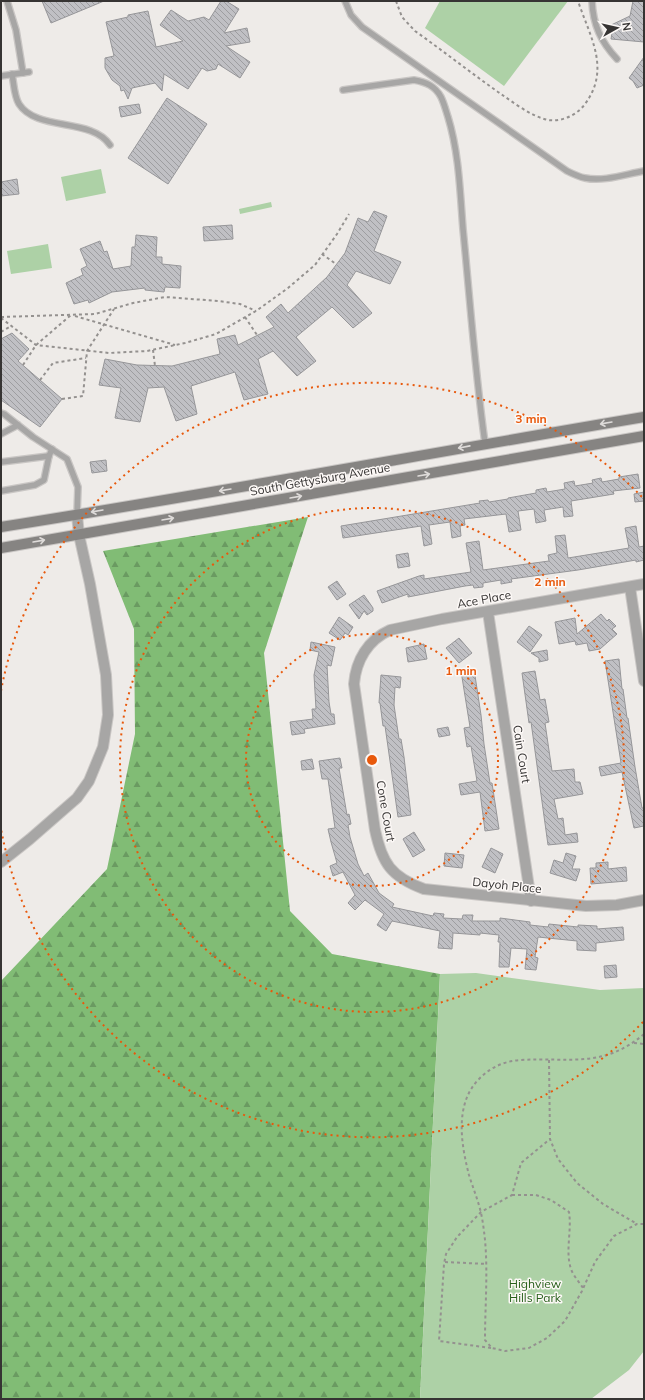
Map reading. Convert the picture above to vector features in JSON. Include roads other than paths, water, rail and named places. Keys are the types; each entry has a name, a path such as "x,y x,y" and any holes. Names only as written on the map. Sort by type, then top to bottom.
{"main road":[{"name":"South Gettysburg Avenue","path":"1,527 353,468 485,443 644,417"},
{"name":"South Gettysburg Avenue","path":"1,548 644,436"}],"street":[{"path":"1,862 77,798 88,781 103,747 108,715 106,675 90,584 79,534 77,515"},
{"name":"Ace Place","path":"362,655 372,641 390,630 442,619 644,584"},
{"path":"630,587 644,681"},
{"name":"Cain Court","path":"488,612 531,900"},
{"name":"Cone Court","path":"362,655 358,662 354,677 354,695 375,830 382,854"},
{"name":"Dayoh Place","path":"382,854 387,865 399,877 424,889 586,906 616,905 644,900"}],"lane":[{"path":"1,76 26,72 7,1"},
{"path":"345,1 351,15 362,27 567,171 578,176 593,179 608,178 644,171"},
{"path":"592,1 594,18 600,36 608,49 617,59"},
{"path":"12,74 16,100 26,111 42,120 91,130 105,138 110,145"},
{"path":"343,90 414,80 431,85 437,90 442,98 454,139 459,178 478,400 485,443"},
{"path":"1,413 33,437 67,458 78,487 77,515"},
{"path":"1,434 18,425"},
{"path":"1,491 35,484 44,480 48,456 52,449"},
{"path":"1,462 48,456"}],"park label":[{"name":"Highview Hills Park","path":"535,1290"}]}
